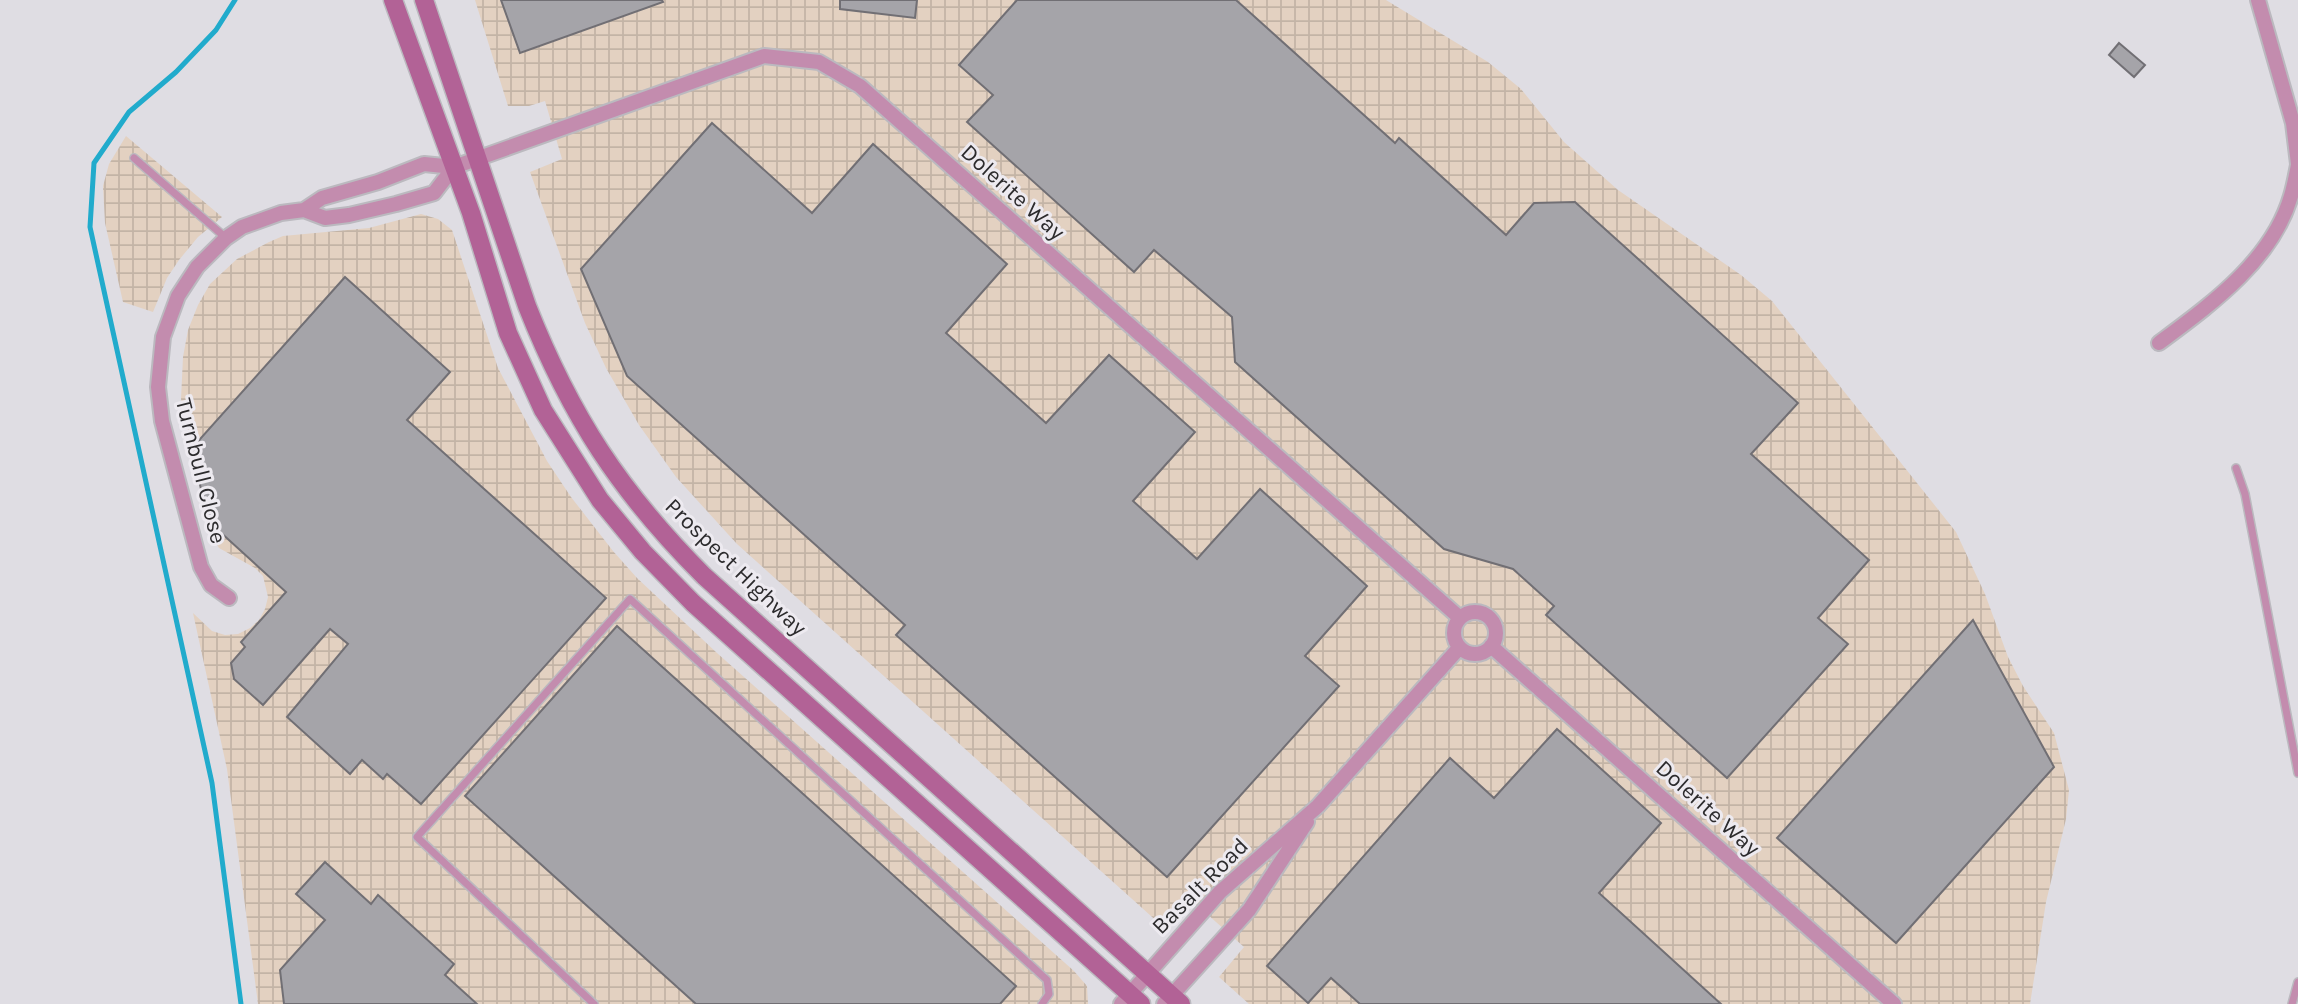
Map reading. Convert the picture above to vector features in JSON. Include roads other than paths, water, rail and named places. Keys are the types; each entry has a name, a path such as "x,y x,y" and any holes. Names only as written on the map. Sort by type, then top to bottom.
{"main road":[{"path":"393,0 454,167 508,333 525,373 569,454 620,526 693,603 1130,1001"},
{"name":"Prospect Highway","path":"424,0 527,306 550,364 583,426 622,484 643,512 704,576 1147,974 1172,1001"}],"street":[{"path":"2159,343 2218,298 2242,275 2276,229 2291,198 2298,164 2293,123 2258,0"},
{"name":"Dolerite Way","path":"454,167 764,56 819,62 860,86 1460,618"},
{"name":"Turnbull Close","path":"229,598 211,585 201,567 162,421 158,387 163,337 178,296 197,267 226,238 261,219 304,210 322,198 377,182 424,164 454,167"},
{"name":"Turnbull Close","path":"304,210 325,218 396,204 433,193 454,167"},
{"path":"1473,612 1486,615 1496,634 1491,646 1479,654 1459,648 1454,629 1460,618 1473,612"},
{"name":"Dolerite Way","path":"1491,646 1894,1004"},
{"name":"Basalt Road","path":"1130,1001 1147,974 1220,892 1318,806 1459,648"},
{"name":"Basalt Road","path":"1172,1001 1249,910 1318,806"}],"lane":[{"path":"134,158 226,238"},
{"path":"2236,468 2245,494 2298,773"},
{"path":"594,1004 417,837 630,599 1047,980 1049,994 1042,1004"},
{"path":"2291,1004 2298,982"}],"waterway":[{"path":"235,0 216,30 176,72 129,112 94,163 90,227 212,783 241,1004"}]}
